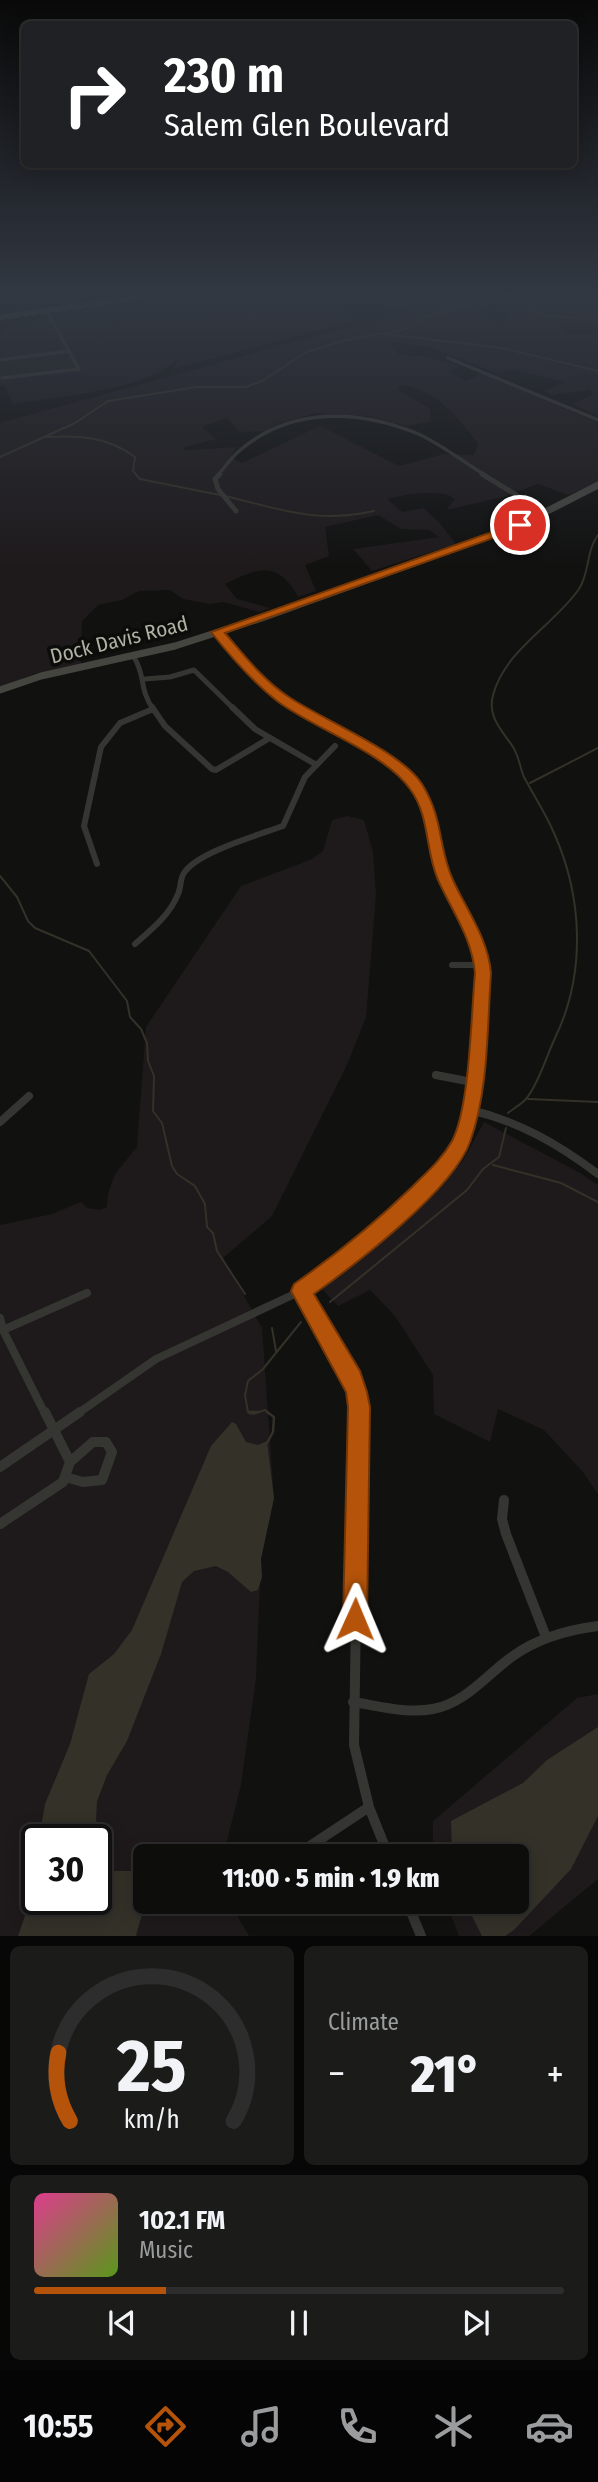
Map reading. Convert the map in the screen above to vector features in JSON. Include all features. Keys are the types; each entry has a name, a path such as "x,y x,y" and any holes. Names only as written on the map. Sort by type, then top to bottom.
{"street":[{"path":"515,386 598,420"},
{"path":"236,511 218,489 215,479 239,451 275,428 309,416 325,416 372,419 406,428 546,513"},
{"name":"Dock Davis Road","path":"0,690 134,657 217,632 520,525 546,513 576,493 598,485"},
{"path":"0,1467 166,1354 301,1291 351,1255 444,1168 466,1132 471,1110 483,965 476,939 444,877 429,810 415,784 381,756 282,699 217,632"},
{"path":"134,657 145,679 142,688 153,709 187,748 212,769 268,739"},
{"path":"145,679 170,677 194,670 268,739 315,764"},
{"path":"97,864 84,826 101,747 120,723 153,709"},
{"path":"135,944 168,913 183,882 183,874 192,865 215,852 283,826 305,777 335,746"},
{"path":"453,964 483,965"},
{"path":"436,1075 472,1082"},
{"path":"0,1122 29,1096"},
{"path":"471,1110 520,1123 542,1133 598,1174"},
{"path":"301,1291 353,1379 359,1407 354,1745 369,1807 384,1844"},
{"path":"3,1331 87,1293"},
{"path":"0,1318 3,1331 71,1462"},
{"path":"0,1524 63,1482 65,1477 71,1462 93,1442 106,1442 112,1452 102,1480 90,1483 65,1477"},
{"path":"504,1500 502,1519 506,1534 546,1637"},
{"path":"353,1702 415,1709 448,1704 476,1687 510,1657 546,1637 598,1626"},
{"path":"313,1844 369,1807"},
{"path":"412,1914 421,1936"}],"shaded area":[{"path":"5,386 119,386 76,395 13,404"},
{"path":"134,386 401,386 397,389 430,409 430,422 406,426 370,416 316,413 280,423 265,431 240,432 227,418 202,427 216,439 182,448 237,447 230,457 242,463 320,426 399,466 444,454 474,455 478,443 446,406 427,393 408,386 511,386 598,423 598,484 568,495 538,484 503,497 446,510 455,499 441,494 422,493 387,499 402,512 423,508 439,522 456,544 372,571 353,549 439,537 429,530 401,529 378,515 325,527 329,556 305,565 316,591 298,597 283,577 266,571 257,571 225,584 237,599 270,608 260,612 223,602 210,604 183,599 170,590 139,591 122,600 98,605 82,621 81,666 34,674 0,687 0,423"},
{"path":"555,386 598,386 598,416 573,404 592,395 590,390 551,395 544,391"},
{"path":"347,816 364,820 373,852 376,895 366,1017 347,1065 272,1216 223,1258 262,1328 274,1498 261,1559 256,1678 241,1785 226,1844 133,1844 133,1914 236,1914 249,1936 0,1936 0,1225 52,1214 81,1202 87,1208 100,1210 107,1207 115,1174 137,1147 146,1027 241,886 312,859 323,851 332,820"},
{"path":"484,1122 598,1185 598,1494 582,1471 544,1430 498,1409 490,1442 434,1414 433,1375 395,1316 370,1290 338,1306 322,1289 396,1228 462,1162"},
{"path":"232,1422 236,1424 246,1442 258,1445 267,1441 274,1498 261,1559 262,1577 258,1590 251,1592 228,1572 216,1566 194,1571 182,1582 161,1654 127,1741 107,1775 97,1801 97,1824 42,1824 45,1804 70,1744 89,1674 114,1654 132,1630 211,1446"},
{"path":"598,1694 598,1879 529,1936 459,1936 451,1914 529,1914 529,1844 433,1844 433,1821 577,1698"},
{"path":"598,1727 598,1816 571,1869 529,1914 529,1844 452,1844 451,1821 523,1783 547,1760"},
{"path":"112,1870 133,1872 133,1914 142,1914 136,1936 18,1936 25,1915 112,1915"},
{"path":"471,1914 529,1914 505,1936 482,1936"}],"waterway":[{"path":"0,457 75,423 108,401 197,387 248,386"},
{"path":"47,437 70,436 104,441 135,457 133,471 140,479 220,495"},
{"path":"225,496 281,510 316,515 353,515 374,511"},
{"path":"508,1113 525,1100 534,1087 565,1013 572,988 577,936 571,883 564,858 551,826 524,777 515,751 494,717 493,695 499,679 519,651 579,589 598,535"},
{"path":"530,783 598,748"},
{"path":"0,876 17,897 28,921 35,928 89,951 127,1001 130,1017 141,1029 147,1043 148,1061 154,1076 153,1111 162,1123 172,1166 177,1174 195,1186 205,1204 207,1227 213,1233 217,1251 245,1294"},
{"path":"528,1099 598,1102"},
{"path":"330,1302 467,1190 483,1169 499,1157 506,1128"},
{"path":"493,1165 561,1183 598,1202"},
{"path":"248,1412 245,1395 248,1381 263,1369 301,1322"},
{"path":"272,1328 276,1351"},
{"path":"259,1412 265,1410 270,1414"},
{"path":"248,1412 259,1412"},
{"path":"253,1414 259,1412"},
{"path":"267,1412 274,1417 273,1432 267,1443"}],"route":[{"path":"355,1619 359,1407 357,1392 353,1379 301,1291 325,1276 400,1212 453,1157 466,1132 471,1110 483,973 482,957 476,939 444,877 429,810 415,784 390,762 282,699 217,632 520,525"}]}
